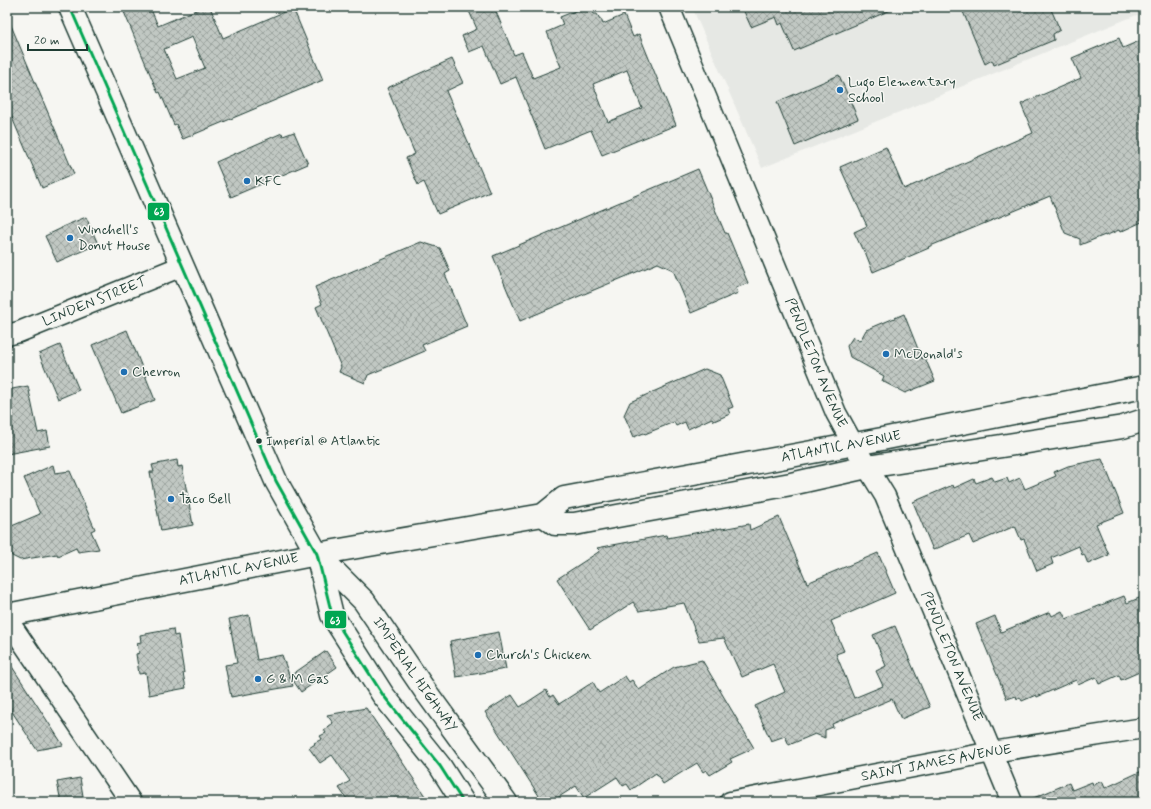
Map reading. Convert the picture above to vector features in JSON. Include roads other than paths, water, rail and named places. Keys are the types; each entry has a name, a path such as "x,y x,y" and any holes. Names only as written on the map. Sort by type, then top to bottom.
{"main road":[{"name":"IMPERIAL HIGHWAY","path":"70,7 276,481 317,554 332,615 383,695 440,766 463,802"},
{"name":"ATLANTIC AVENUE","path":"7,615 317,554 543,515 564,498 853,444 1144,387"},
{"name":"ATLANTIC AVENUE","path":"543,515 555,524 574,524 791,484 867,467 1123,427 1144,420"},
{"name":"IMPERIAL HIGHWAY","path":"317,554 364,601 426,692 506,802"}],"street":[{"name":"PENDLETON AVENUE","path":"669,7 836,414 885,496 1012,802"},
{"name":"LINDEN STREET","path":"7,335 19,332 182,266"},
{"path":"7,619 131,802"},
{"name":"SAINT JAMES AVENUE","path":"730,802 992,752 1144,728"}],"place":[{"name":"Lugo Elementary School","path":"840,90"},
{"name":"KFC","path":"247,181"},
{"name":"Winchell's Donut House","path":"70,238"},
{"name":"McDonald's","path":"886,354"},
{"name":"Chevron","path":"124,372"},
{"name":"Imperial @ Atlantic","path":"259,441"},
{"name":"Taco Bell","path":"171,499"},
{"name":"Church's Chicken","path":"478,655"},
{"name":"G & M Gas","path":"258,679"}]}
